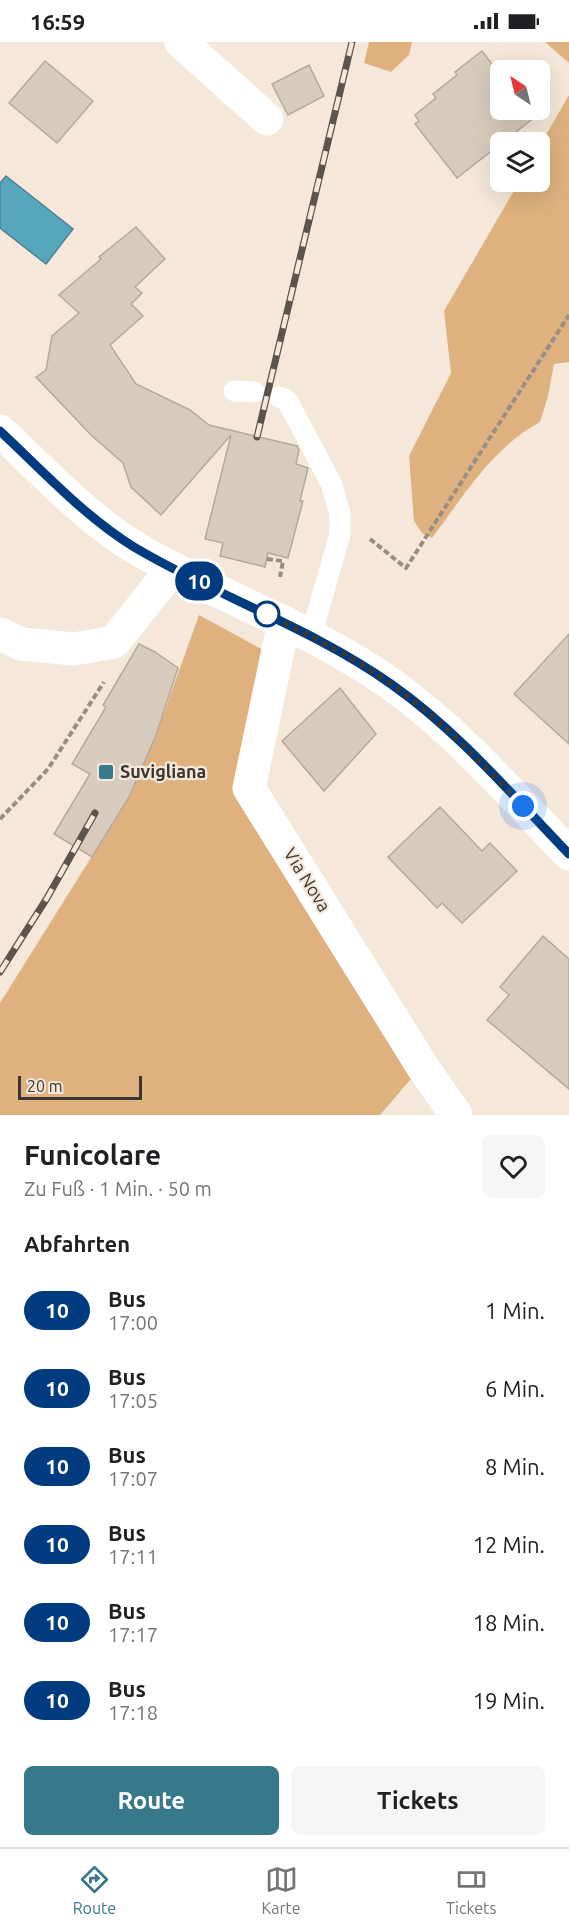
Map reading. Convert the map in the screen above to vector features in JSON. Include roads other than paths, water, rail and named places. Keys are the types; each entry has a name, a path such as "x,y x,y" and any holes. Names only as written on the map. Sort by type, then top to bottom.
{"street":[{"path":"181,42 267,119"},
{"path":"0,431 81,507 105,527 134,546 173,568 345,654 391,684 461,742 569,854"},
{"path":"0,634 21,644 74,649 114,642 173,568"},
{"name":"Via Nova","path":"298,629 249,788 422,1066 456,1115"}],"lane":[{"path":"279,397 288,402 323,466 331,483 340,514 340,534 298,629"}],"water":[{"path":"6,176 73,229 46,264 0,228 0,183"}],"railway":[{"path":"257,437 352,42"},
{"path":"0,972 47,898 95,813"}],"place":[{"name":"Suvigliana","path":"106,772"}]}
